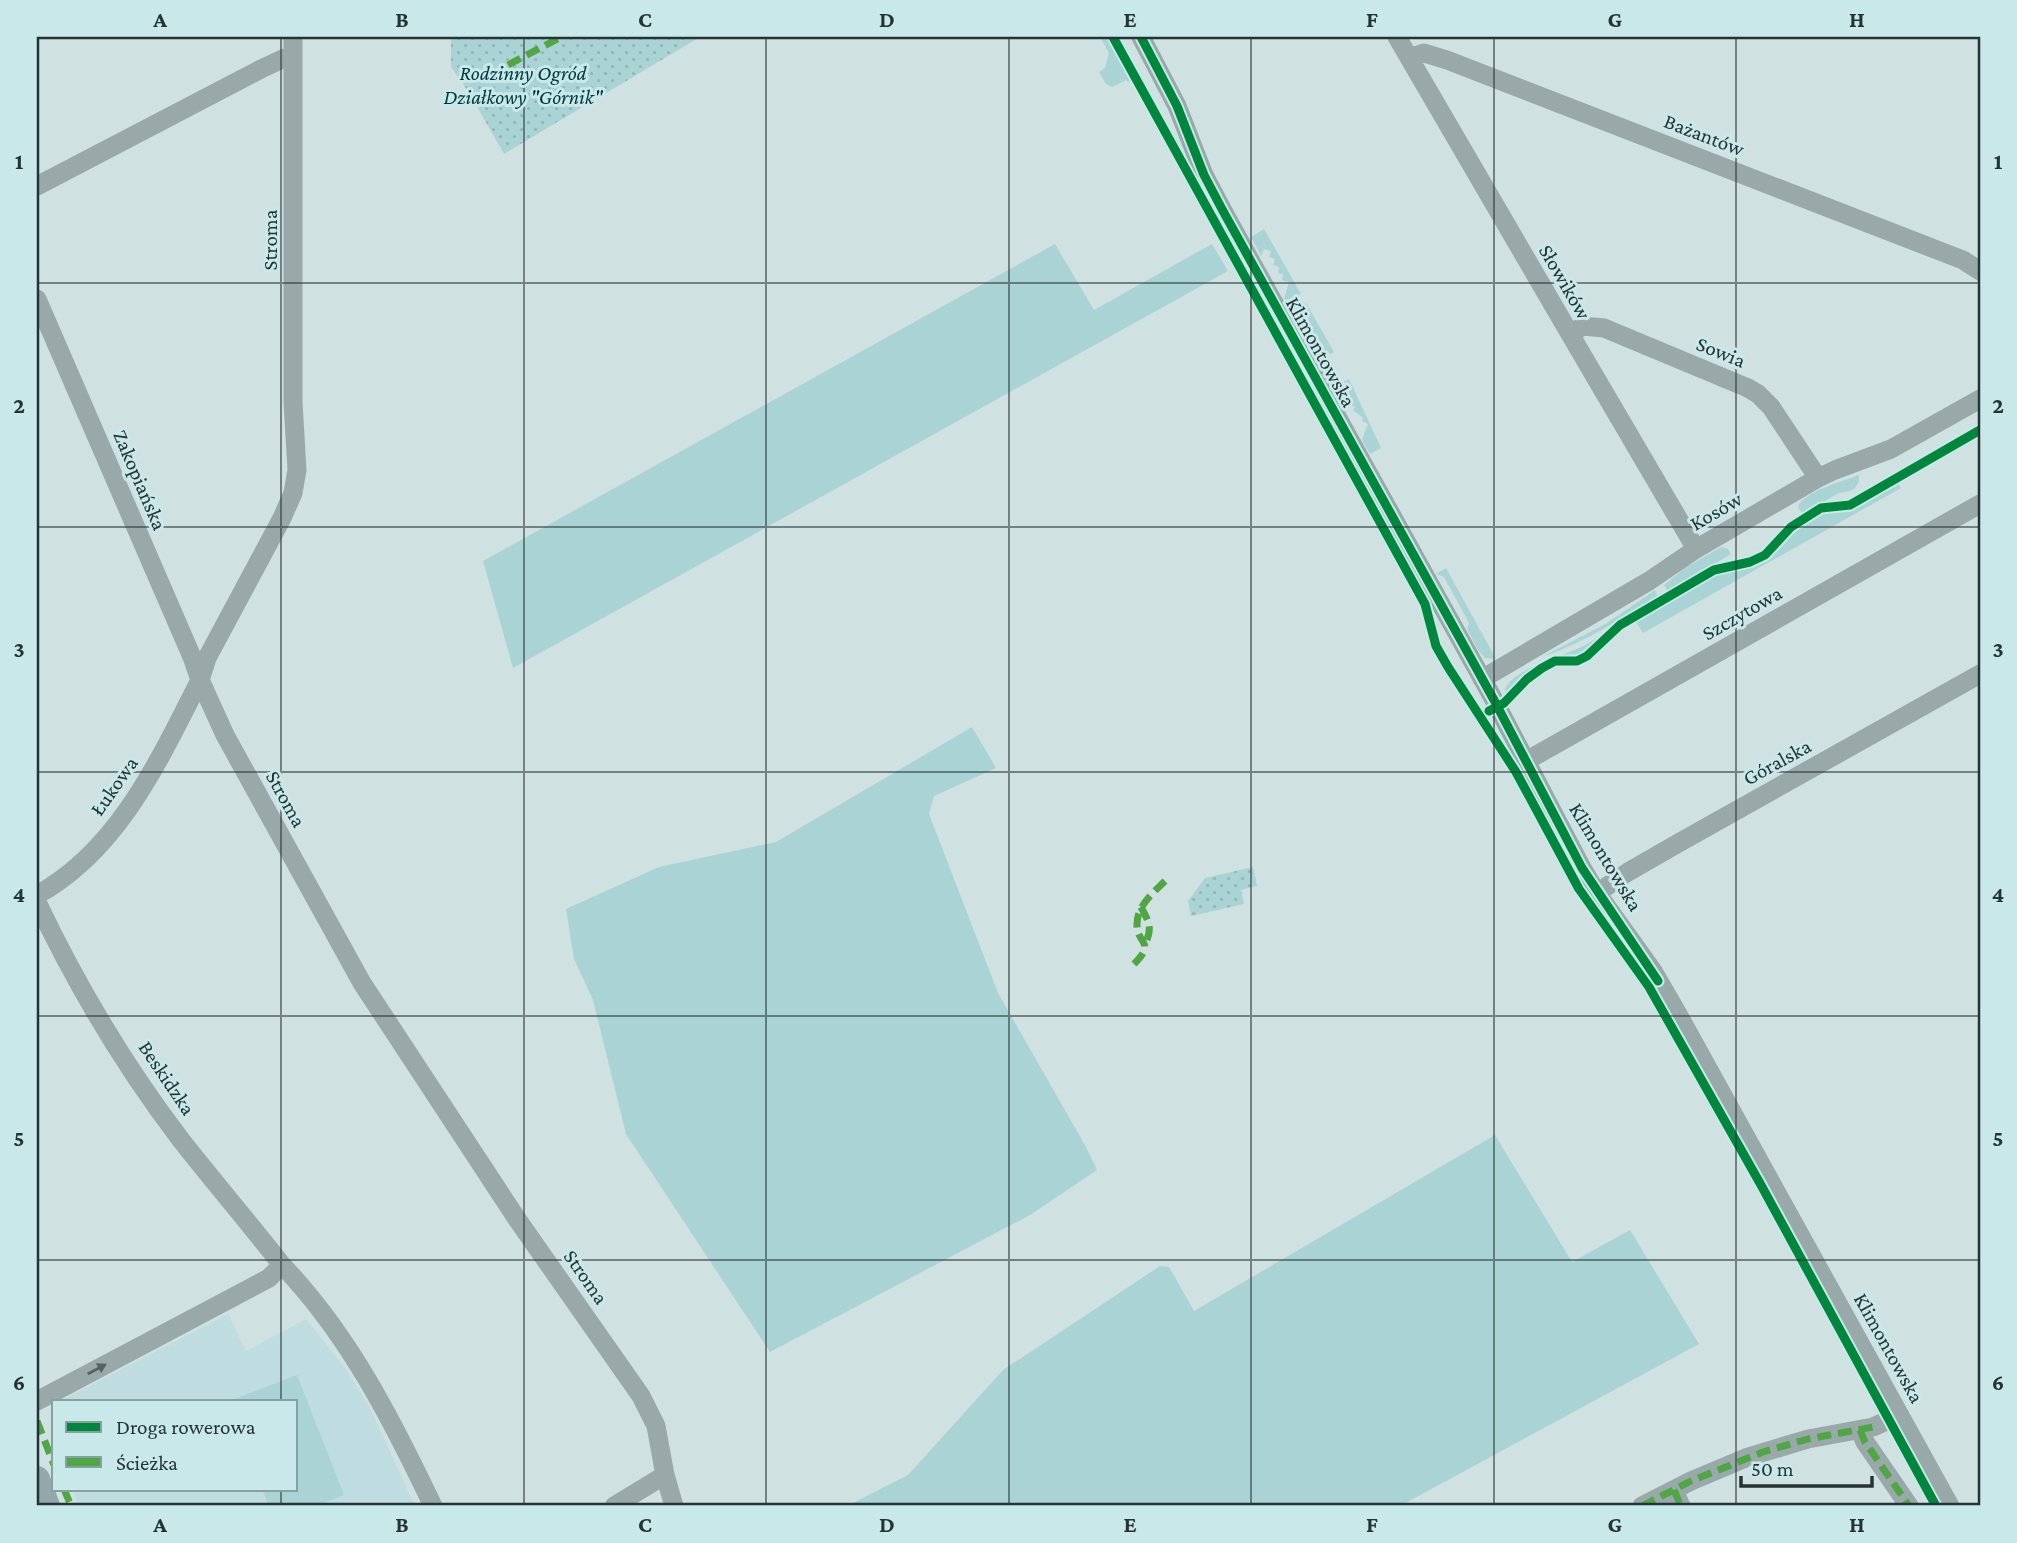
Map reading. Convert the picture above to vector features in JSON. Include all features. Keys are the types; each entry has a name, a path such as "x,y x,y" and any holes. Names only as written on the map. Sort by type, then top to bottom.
{"street":[{"name":"Klimontowska","path":"1141,37 1177,106 1204,175 1223,211 1597,893 1653,971 1679,1016 1950,1506"},
{"name":"Słowików","path":"1398,37 1696,548"},
{"path":"37,186 261,69 293,46"},
{"name":"Stroma","path":"293,46 293,402 297,470 293,493 282,518 206,658 200,680 225,735 362,983 517,1219 641,1396 656,1426 674,1506"},
{"name":"Bażantów","path":"1410,58 1424,53 1447,60 1950,255 1980,271"},
{"name":"Zakopiańska","path":"37,299 200,680"},
{"name":"Sowia","path":"1570,334 1583,326 1604,328 1748,388 1771,407 1818,478"},
{"name":"Kosów","path":"1482,679 1649,582 1696,548 1818,478 1891,449 1980,399"},
{"name":"Szczytowa","path":"1526,761 1980,504"},
{"name":"Góralska","path":"1597,893 1628,872 1980,674"},
{"name":"Łukowa","path":"37,895 75,869 104,841 156,767 200,680"},
{"name":"Beskidzka","path":"37,902 64,958 180,1139 349,1348 393,1423 433,1506"},
{"path":"37,1401 269,1278 282,1265"},
{"path":"1642,1506 1677,1498 1763,1451 1808,1439 1873,1427 1900,1415"},
{"path":"1860,1430 1909,1506"},
{"path":"614,1506 666,1475"}],"shaded area":[{"path":"228,1314 246,1351 306,1319 346,1369 369,1406 415,1506 79,1506 72,1490 298,1490 298,1400 62,1400"}],"green space":[{"name":"Rodzinny Ogród Działkowy \"Górnik\"","path":"451,37 700,37 504,154 451,67"},
{"path":"1100,37 1108,37 1132,80 1112,87 1106,84 1099,72 1105,68 1109,53"},
{"path":"1264,229 1301,294 1286,302 1284,298 1289,282 1282,280 1283,274 1278,273 1279,267 1273,265 1275,259 1269,257 1271,251 1264,249 1261,256 1251,237"},
{"path":"1055,244 1094,310 1212,244 1228,271 513,668 483,561"},
{"path":"1306,303 1334,352 1319,361 1323,344 1316,342 1318,336 1312,335 1313,328 1307,327 1309,321 1303,319 1305,313 1298,311 1295,318 1291,311"},
{"path":"1349,379 1381,448 1370,454 1362,440 1368,424 1353,410 1355,407 1349,404 1352,399 1344,395 1341,401 1334,387"},
{"path":"1859,475 1859,482 1854,489 1839,493 1802,514 1798,506 1809,496"},
{"path":"1898,484 1901,488 1643,633 1636,622 1725,570 1751,565 1770,555 1788,533 1815,517 1824,513 1849,512"},
{"path":"1721,547 1728,549 1731,554 1668,592 1664,585 1685,568"},
{"path":"1446,568 1496,659 1485,658 1478,650 1467,629 1469,623 1444,577 1436,574"},
{"path":"1655,590 1658,597 1616,622 1542,657 1607,623"},
{"path":"1612,630 1594,648 1578,658 1553,660 1544,664 1507,697 1505,689 1518,675"},
{"path":"972,727 996,768 934,796 929,814 998,993 1097,1170 1030,1215 770,1352 626,1134 593,1000 574,959 566,909 659,867 776,842"},
{"path":"1253,867 1257,886 1241,890 1244,904 1191,916 1188,901 1205,878"},
{"path":"1495,1135 1572,1262 1630,1230 1699,1344 1400,1506 847,1506 908,1475 1003,1370 1160,1266 1169,1267 1194,1311"},
{"path":"297,1375 344,1495 316,1506 269,1506 262,1490 298,1490 298,1400 232,1400"}],"marked path":[{"path":"508,65 561,37"},
{"path":"1134,964 1145,947 1137,924 1140,911 1146,900 1165,881"},
{"path":"1141,907 1149,925 1145,944"},
{"path":"37,1421 52,1460"},
{"path":"1642,1506 1691,1481 1763,1452 1808,1439 1873,1427"},
{"path":"1860,1430 1865,1442 1909,1506"},
{"path":"64,1490 71,1506"},
{"path":"1674,1490 1681,1506"}],"cycle path":[{"path":"1113,37 1425,604 1436,646 1516,772 1579,889 1649,987 1761,1185 1936,1506"},
{"path":"1141,37 1177,106 1204,175 1223,211 1494,700 1582,868 1658,981"},
{"path":"1489,711 1504,703 1542,668 1555,661 1577,661 1587,656 1620,625 1714,570 1750,562 1765,555 1791,527 1821,508 1850,505 1980,430"}]}
